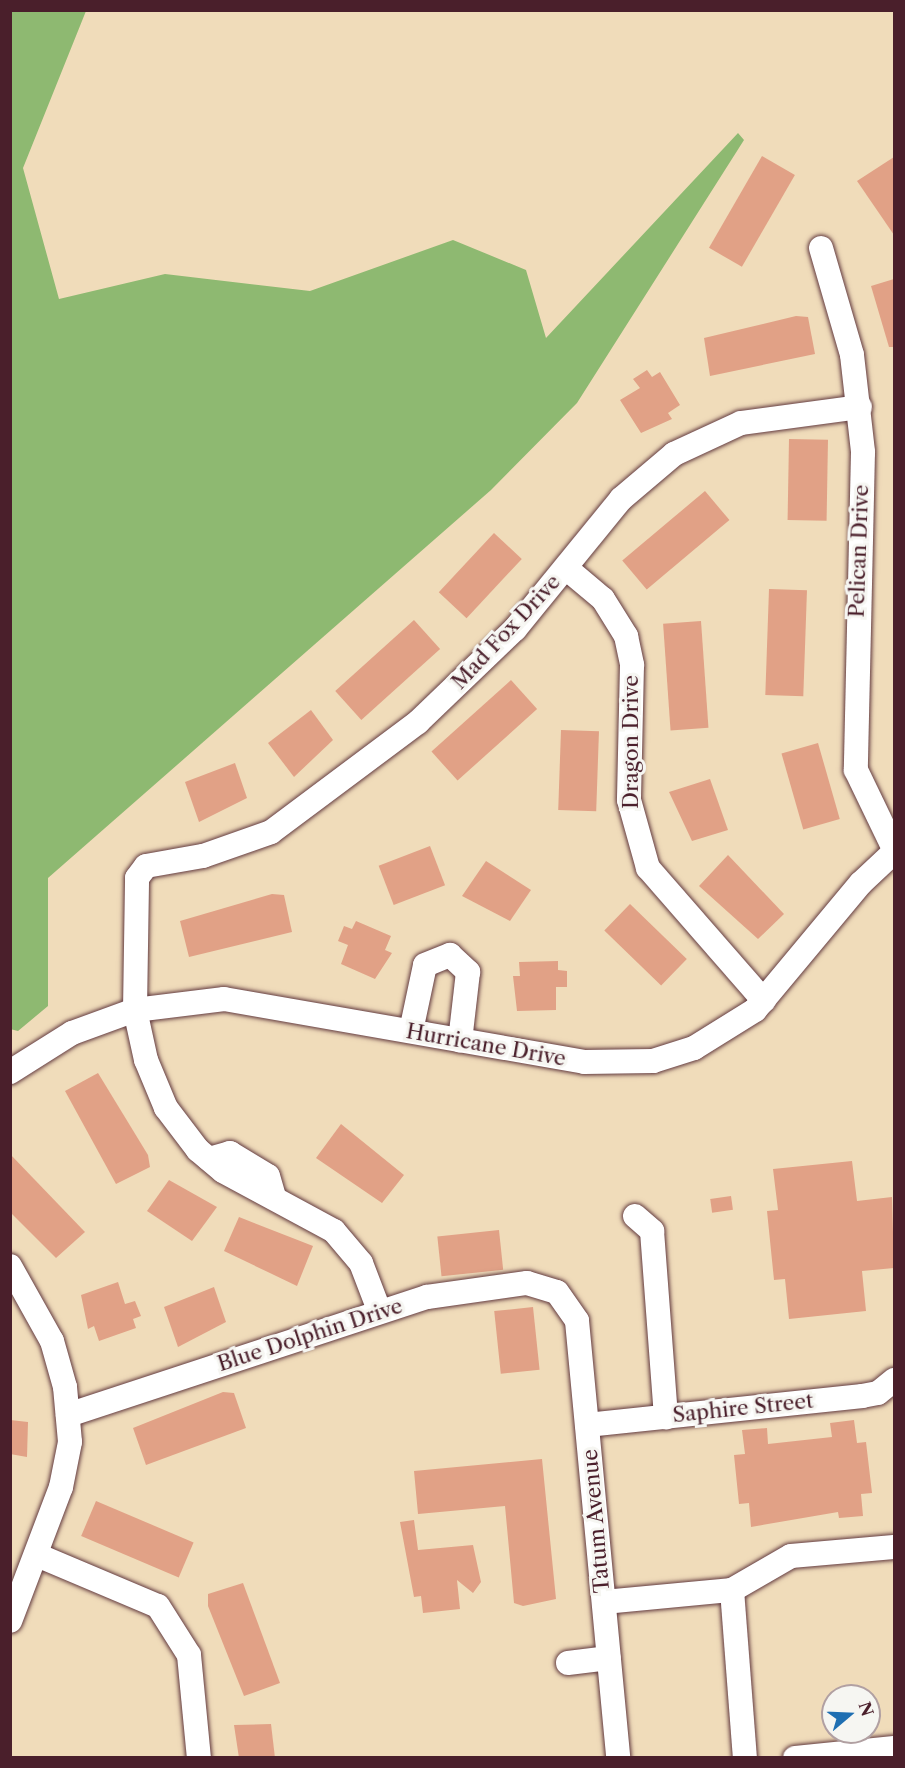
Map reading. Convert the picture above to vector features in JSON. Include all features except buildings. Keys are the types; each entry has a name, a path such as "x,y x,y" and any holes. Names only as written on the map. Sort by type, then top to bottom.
{"street":[{"name":"Pelican Drive","path":"821,248 852,355 860,407 853,741 864,794 894,850"},
{"name":"Mad Fox Drive","path":"135,1010 137,878 146,866 242,844 297,817 418,723 515,629 621,499 674,454 741,423 860,407"},
{"name":"Dragon Drive","path":"566,568 603,599 626,636 632,665 629,800 648,868 764,1001"},
{"name":"Hurricane Drive","path":"10,1072 72,1033 135,1010 224,999 584,1062 653,1061 694,1048 764,1001 861,884 894,850"},
{"path":"411,1031 425,965 450,955 468,972 460,1041"},
{"path":"135,1010 146,1060 166,1108 209,1159 274,1197 314,1215 350,1247 379,1310"},
{"path":"635,1216 652,1232 666,1417"},
{"path":"10,1266 52,1341 68,1415 61,1487 10,1621"},
{"name":"Blue Dolphin Drive","path":"68,1415 379,1310 527,1283 557,1292"},
{"name":"Tatum Avenue","path":"557,1292 577,1321 618,1758"},
{"name":"Saphire Street","path":"587,1425 862,1396 878,1393 894,1380"},
{"path":"604,1602 732,1590 791,1556 894,1547"},
{"path":"37,1555 158,1606 189,1655 199,1758"},
{"path":"732,1590 745,1758"},
{"path":"568,1663 609,1658"},
{"path":"795,1758 866,1754 894,1748"}],"green space":[{"path":"10,11 86,11 23,168 59,299 165,274 310,291 453,240 526,270 546,338 738,133 744,140 577,403 491,490 48,878 48,1006 18,1031 10,1029"}]}
